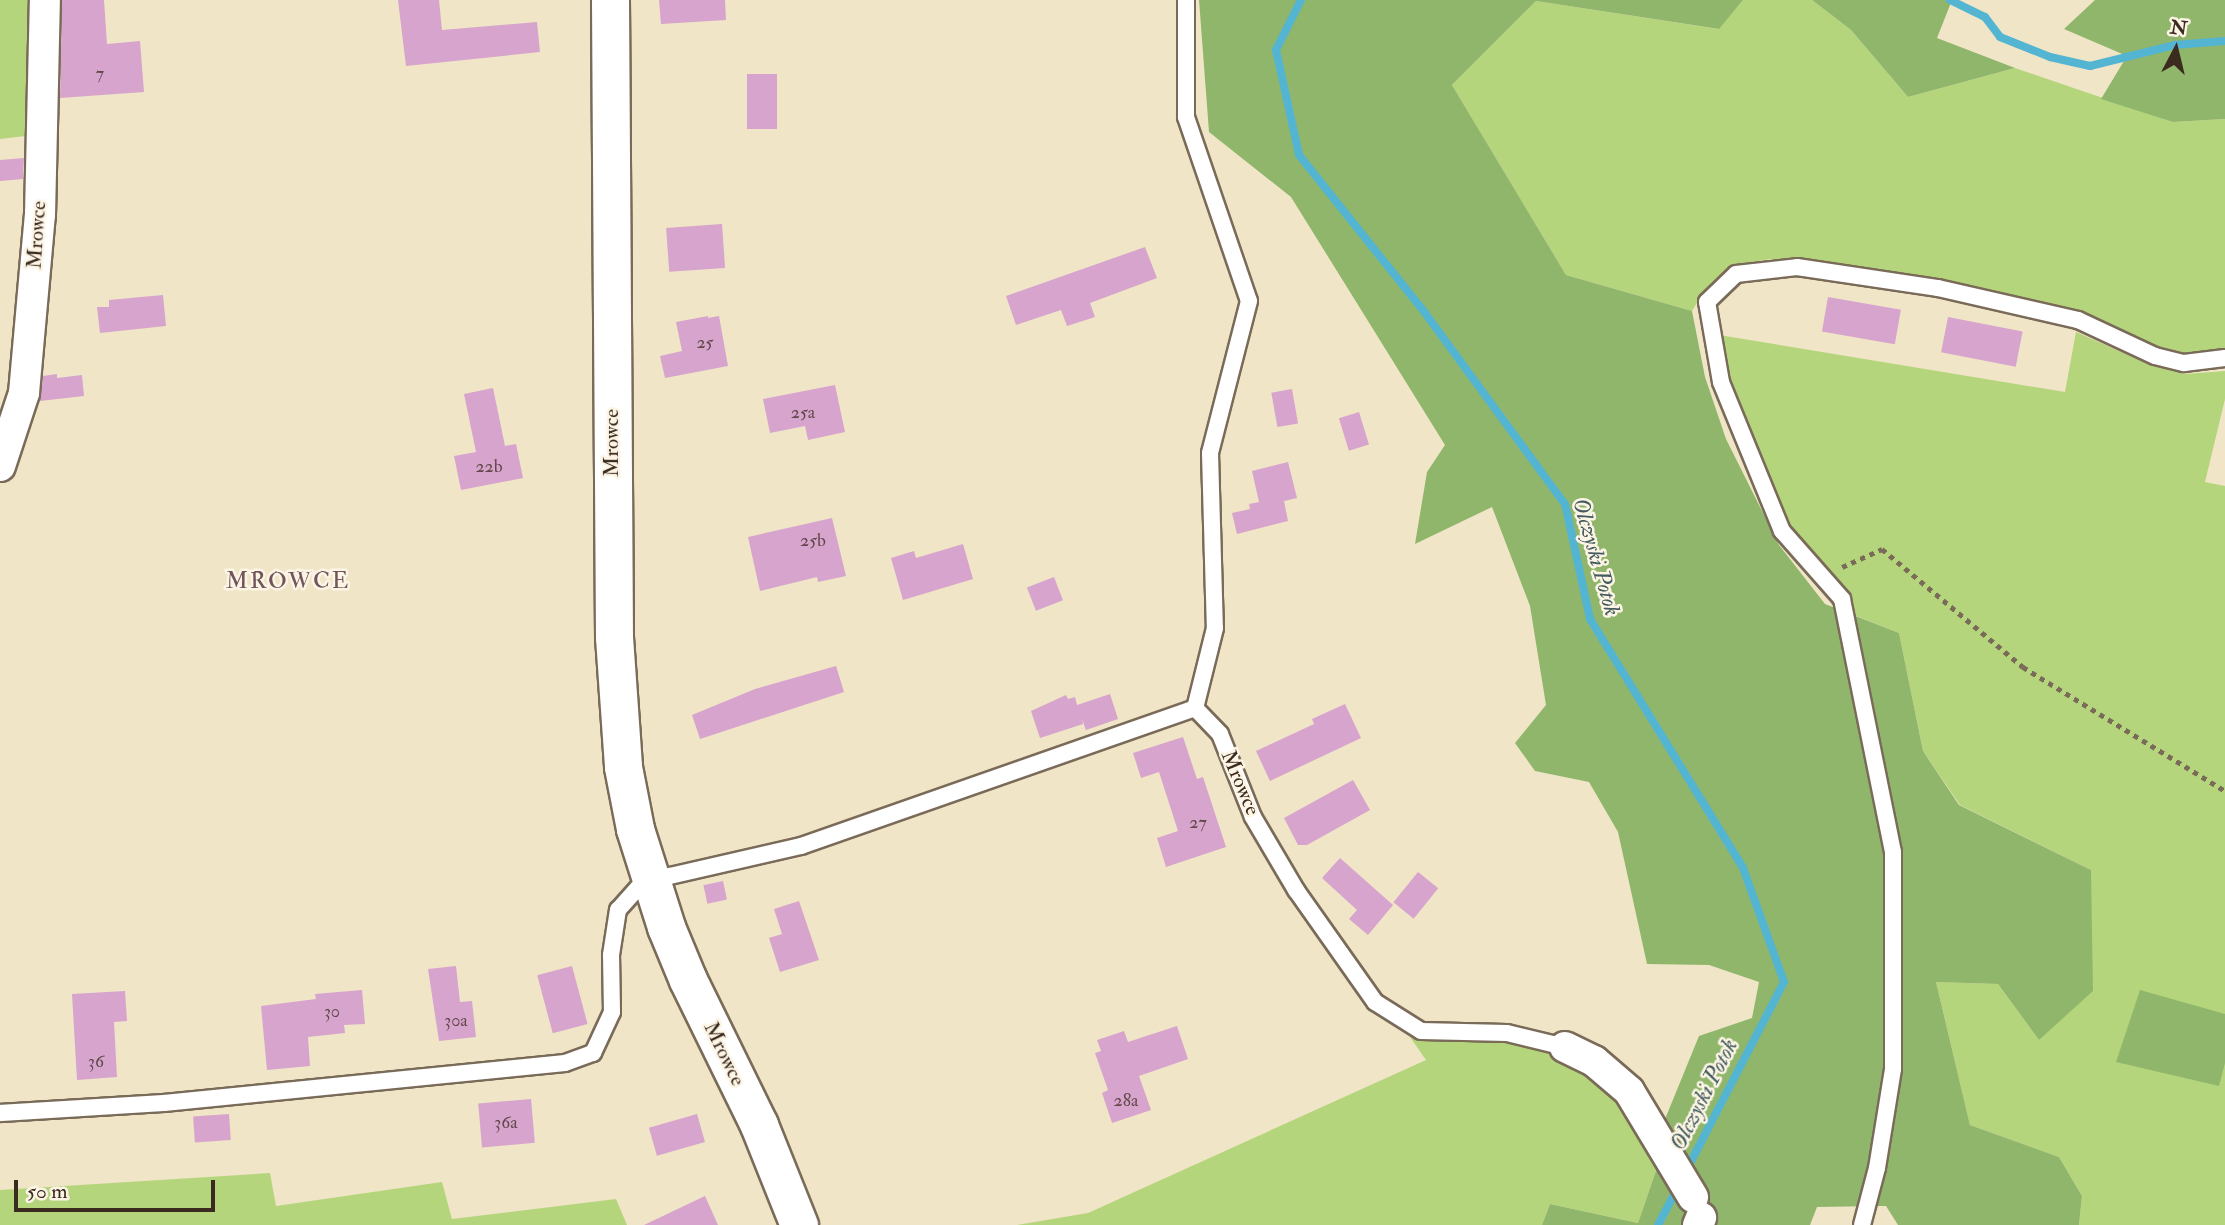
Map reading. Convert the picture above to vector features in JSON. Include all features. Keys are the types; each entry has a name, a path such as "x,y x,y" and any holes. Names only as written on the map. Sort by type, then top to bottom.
{"street":[{"name":"Mrowce","path":"0,466 24,393 40,215 45,0"},
{"name":"Mrowce","path":"610,0 615,688 629,803 650,883 684,971 759,1125 799,1225"},
{"name":"Mrowce","path":"1565,1047 1594,1061 1629,1091 1699,1216"}],"lane":[{"path":"0,1113 164,1103 565,1063 593,1053 598,1043 612,1012 611,956 618,910 629,895 650,883 801,846 1195,708 1215,628 1210,453 1250,301 1186,117 1186,0"},
{"path":"1862,1225 1877,1168 1893,1069 1893,852 1842,599 1782,531 1721,382 1707,302 1736,274 1797,267 1938,288 2078,320 2155,356 2184,363 2225,358"},
{"name":"Mrowce","path":"1195,708 1220,734 1253,817 1296,890 1375,1002 1421,1031 1507,1032 1565,1047"}],"path":[{"path":"1822,576 1882,550 2023,667 2225,791"}],"green space":[{"path":"0,0 41,0 34,135 0,139"},
{"path":"1199,0 1743,0 1719,29 1536,1 1452,85 1566,275 1692,311 1705,377 1726,439 1779,545 1825,604 1899,633 1923,751 1959,805 2091,870 2093,991 2039,1040 1998,984 1936,982 1970,1125 2059,1157 2082,1196 2079,1225 1898,1225 1886,1206 1877,1206 1817,1207 1810,1225 1715,1225 1695,1171 1663,1124 1699,1036 1752,1018 1759,982 1709,965 1647,964 1618,832 1589,782 1535,771 1515,743 1546,705 1530,606 1492,507 1415,544 1427,472 1445,445 1291,197 1209,132"},
{"path":"1743,0 1812,0 1851,30 1908,97 2015,68 2173,122 2225,119 2225,351 2172,354 2102,324 1907,278 1770,259 1734,265 1706,288 1692,311 1566,275 1452,85 1536,1 1718,29"},
{"path":"1812,0 1952,0 1937,38 2015,68 1908,97 1851,30"},
{"path":"2095,0 2225,0 2225,119 2173,122 2101,99 2127,56 2064,29"},
{"path":"2076,332 2148,364 2185,374 2225,371 2225,399 2205,482 2225,486 2225,1225 2079,1225 2082,1196 2059,1157 1970,1125 1936,982 1998,984 2039,1040 2091,870 1960,805 1923,751 1899,633 1854,615 1792,527 1742,424 1719,335 2065,392"},
{"path":"2140,990 2225,1014 2225,1063 2219,1086 2116,1062"},
{"path":"1410,1037 1516,1039 1585,1061 1622,1095 1659,1162 1638,1223 1550,1204 1542,1225 1017,1225 1088,1213 1426,1060"},
{"path":"1659,1162 1691,1216 1688,1225 1542,1225 1550,1204 1638,1223"},
{"path":"270,1173 276,1206 442,1182 452,1219 616,1199 627,1225 0,1225 0,1190"}],"building":[{"path":"62,0 104,0 107,44 140,41 144,92 60,98"},
{"path":"398,0 439,0 442,30 537,22 540,52 406,66"},
{"path":"659,0 725,0 726,20 661,24"},
{"path":"747,74 777,74 777,129 747,129"},
{"path":"24,158 23,179 0,181 0,160"},
{"path":"722,224 725,268 669,272 666,228"},
{"path":"1145,247 1157,278 1090,303 1095,317 1067,326 1061,310 1016,325 1006,296"},
{"path":"163,295 166,326 100,333 97,307 109,307 109,300"},
{"path":"1828,297 1901,310 1895,344 1822,331"},
{"path":"719,316 728,366 665,378 660,356 682,351 676,322"},
{"path":"1948,317 2023,332 2016,367 1941,352"},
{"path":"57,374 57,378 82,375 84,396 40,401 43,376"},
{"path":"835,385 845,432 808,440 805,426 770,433 763,399"},
{"path":"493,388 505,446 516,444 523,478 461,490 454,456 476,452 464,394"},
{"path":"1292,389 1298,423 1277,427 1271,393"},
{"path":"1359,412 1369,445 1349,451 1339,418"},
{"path":"1288,462 1297,498 1284,501 1288,521 1237,534 1232,513 1250,509 1249,504 1259,502 1252,471"},
{"path":"832,518 846,576 818,582 817,577 760,591 748,537"},
{"path":"963,544 973,579 903,600 891,558 914,551 916,558"},
{"path":"1054,577 1063,600 1036,611 1027,587"},
{"path":"836,666 844,692 700,739 692,715 755,689"},
{"path":"1110,694 1118,719 1086,730 1082,719 1083,724 1040,738 1031,711 1066,695 1068,699 1075,697 1077,705"},
{"path":"1345,704 1361,738 1270,781 1256,751 1314,724 1312,719"},
{"path":"1183,737 1197,779 1203,777 1226,847 1166,867 1157,838 1178,831 1159,772 1141,778 1133,753"},
{"path":"1353,780 1370,810 1307,845 1298,845 1284,818"},
{"path":"1340,858 1393,905 1368,935 1349,919 1357,910 1322,878"},
{"path":"1418,872 1438,888 1414,919 1393,902"},
{"path":"723,881 727,900 707,904 703,885"},
{"path":"799,901 819,960 780,972 769,938 782,934 774,909"},
{"path":"456,966 460,1002 472,1001 476,1037 439,1041 428,969"},
{"path":"572,966 588,1024 553,1033 537,975"},
{"path":"362,990 365,1024 344,1025 345,1033 308,1037 310,1066 267,1070 261,1006 316,999 315,994"},
{"path":"125,991 127,1021 114,1022 117,1077 77,1080 72,994"},
{"path":"1177,1026 1188,1059 1139,1076 1151,1110 1112,1123 1102,1093 1108,1090 1095,1053 1101,1051 1097,1040 1124,1031 1128,1042"},
{"path":"531,1099 535,1143 482,1147 478,1104"},
{"path":"229,1114 231,1140 195,1142 193,1117"},
{"path":"697,1114 705,1142 657,1156 649,1128"},
{"path":"705,1196 718,1225 644,1225"}],"waterway":[{"name":"Olczyski Potok","path":"1301,0 1276,50 1299,155 1425,313 1565,504 1590,619 1743,868 1784,982 1685,1173"},
{"path":"1950,0 1985,17 2000,37 2050,57 2090,66 2175,45 2225,41"},
{"name":"Olczyski Potok","path":"1658,1225 1678,1187"}],"district":[{"name":"MROWCE","path":"288,581"}]}
